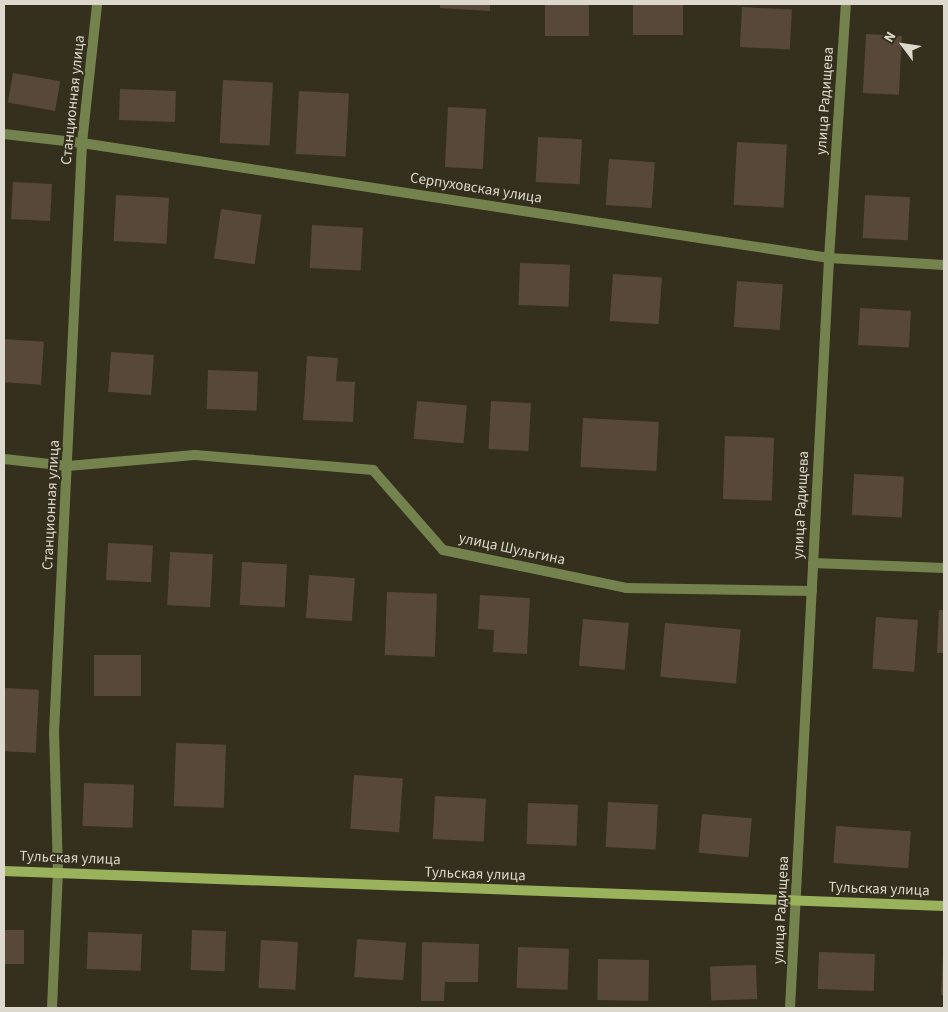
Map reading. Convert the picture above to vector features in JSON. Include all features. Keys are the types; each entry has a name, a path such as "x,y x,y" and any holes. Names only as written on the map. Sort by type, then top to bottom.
{"main road":[{"name":"Тульская улица","path":"4,871 944,906"}],"street":[{"name":"Станционная улица","path":"52,1008 58,873 54,733 82,143 97,4"},
{"name":"улица Радищева","path":"790,1008 798,901 829,258 846,4"},
{"name":"Серпуховская улица","path":"4,134 82,143 829,258 944,265"},
{"name":"улица Шульгина","path":"4,459 68,466 195,455 373,470 443,550 626,588 812,591"},
{"path":"813,563 944,568"}],"building":[{"path":"440,4 490,4 490,11 440,8"},
{"path":"545,4 589,4 589,36 545,36"},
{"path":"633,4 683,4 683,35 633,35"},
{"path":"742,7 792,10 790,50 740,47"},
{"path":"866,34 902,36 899,95 863,93"},
{"path":"13,73 60,81 55,111 8,103"},
{"path":"223,80 273,83 270,146 220,143"},
{"path":"120,89 176,91 175,122 119,120"},
{"path":"299,91 349,94 346,157 296,154"},
{"path":"448,107 486,109 483,169 445,167"},
{"path":"538,137 582,139 580,184 536,182"},
{"path":"737,142 787,145 784,208 734,205"},
{"path":"609,159 655,162 652,208 606,205"},
{"path":"13,182 52,184 50,221 11,219"},
{"path":"116,195 169,198 167,244 114,241"},
{"path":"865,195 910,197 908,240 863,238"},
{"path":"221,209 262,215 255,264 214,259"},
{"path":"312,225 363,228 361,271 310,268"},
{"path":"520,263 570,265 569,307 519,305"},
{"path":"613,274 662,277 659,324 610,321"},
{"path":"737,281 783,284 780,330 734,327"},
{"path":"860,308 911,311 909,348 858,345"},
{"path":"4,339 44,342 41,385 4,382"},
{"path":"111,352 154,355 151,395 108,392"},
{"path":"307,356 338,358 336,381 355,382 353,422 303,420"},
{"path":"208,370 258,372 257,411 207,409"},
{"path":"417,401 467,405 463,443 414,439"},
{"path":"491,401 531,403 528,451 488,449"},
{"path":"583,418 659,422 656,471 580,467"},
{"path":"725,436 774,438 772,501 723,499"},
{"path":"854,474 904,477 902,518 852,515"},
{"path":"108,543 153,545 151,582 106,580"},
{"path":"170,552 213,554 210,607 167,605"},
{"path":"242,562 287,564 285,607 240,605"},
{"path":"309,575 355,578 352,621 306,618"},
{"path":"387,592 437,594 435,657 385,655"},
{"path":"480,595 530,598 527,654 493,652 494,630 478,629"},
{"path":"939,610 944,610 944,653 937,653"},
{"path":"876,617 918,620 914,672 872,669"},
{"path":"583,619 629,623 625,670 579,666"},
{"path":"665,623 741,630 736,683 660,677"},
{"path":"94,655 141,655 141,696 94,696"},
{"path":"4,688 39,690 36,753 4,751"},
{"path":"176,743 226,745 224,808 174,806"},
{"path":"354,775 403,778 399,832 350,829"},
{"path":"84,783 134,785 132,828 82,826"},
{"path":"435,796 486,799 484,842 433,839"},
{"path":"608,802 658,805 656,850 606,847"},
{"path":"528,803 578,805 577,846 527,844"},
{"path":"702,814 752,818 748,857 699,853"},
{"path":"836,826 911,831 908,868 833,863"},
{"path":"4,930 24,930 24,964 4,964"},
{"path":"192,930 226,931 225,971 191,970"},
{"path":"88,932 142,934 141,971 87,969"},
{"path":"357,939 406,942 403,980 354,977"},
{"path":"261,940 298,942 295,990 258,988"},
{"path":"422,942 479,944 478,982 445,982 444,1001 421,1001"},
{"path":"518,947 569,949 568,990 517,988"},
{"path":"819,952 875,954 874,991 818,989"},
{"path":"943,955 944,995 941,995"},
{"path":"598,959 649,960 648,1001 597,1000"},
{"path":"756,965 757,999 711,1001 710,967"}]}
